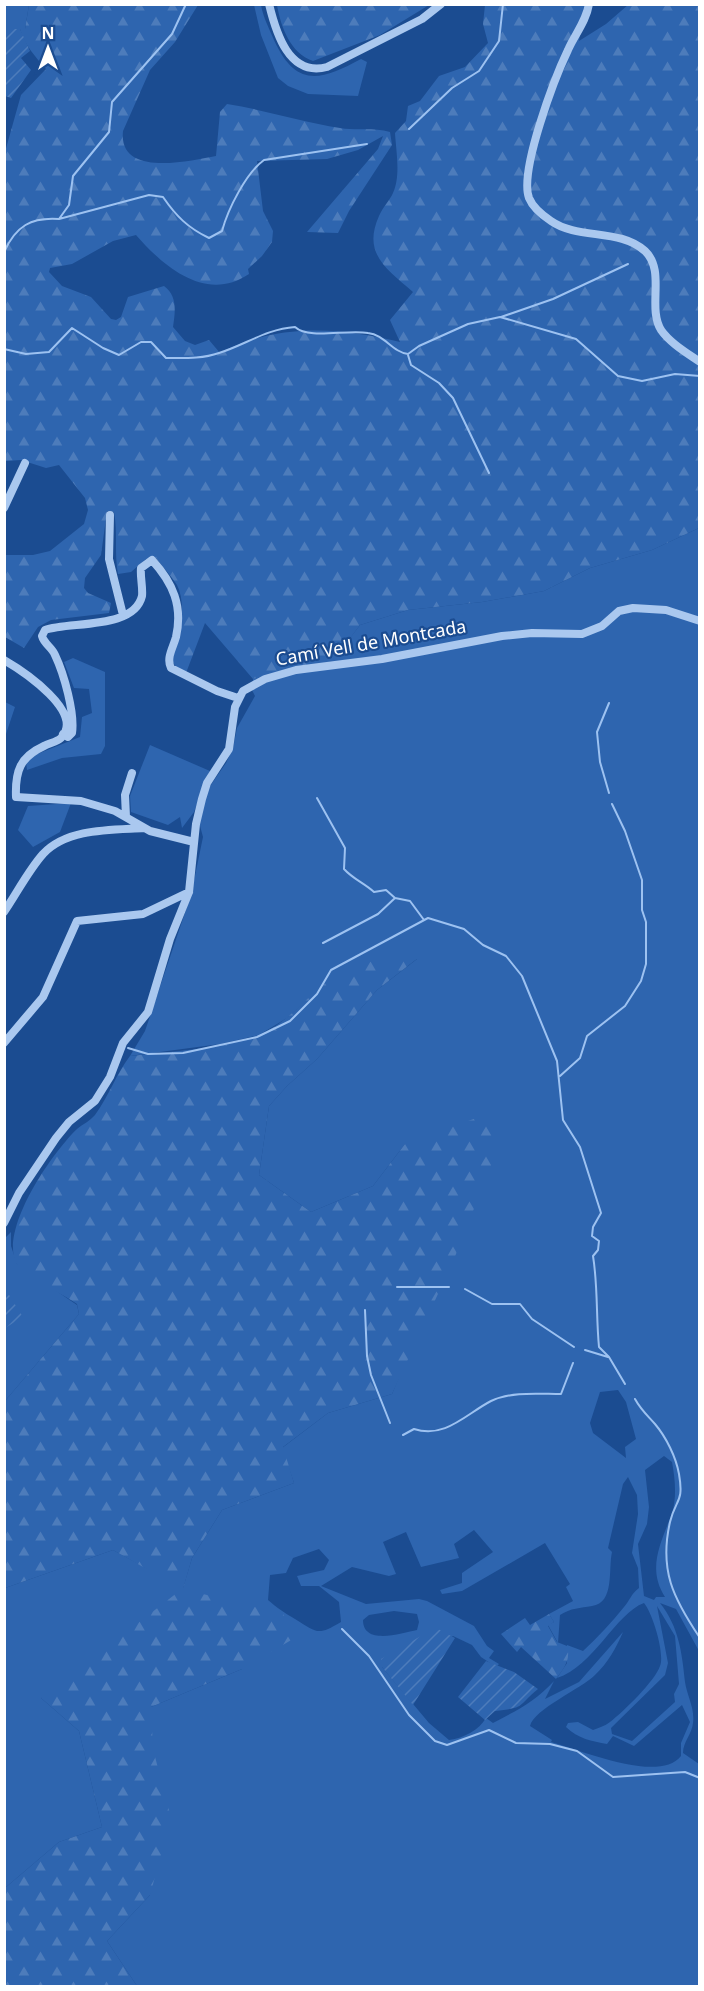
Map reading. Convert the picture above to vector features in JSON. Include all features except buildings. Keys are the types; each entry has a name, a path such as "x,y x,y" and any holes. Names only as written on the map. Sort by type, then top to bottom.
{"street":[{"path":"269,4 284,47 298,64 314,69 327,67 400,30 441,4"},
{"path":"589,4 550,93 532,159 527,187 529,197 539,213 568,230 621,240 644,251 653,268 656,315 661,329 699,362"},
{"path":"6,505 25,463"},
{"path":"111,514 109,559 123,615"},
{"path":"4,1223 19,1193 56,1138 69,1122 95,1101 110,1077 123,1043 148,1012 170,939 189,892 194,842 202,799 207,783 229,749 238,698 194,681 171,668 168,663 177,626 176,593 152,560 141,568 142,594 139,604 123,615 103,622 64,625 45,630 42,636 44,642 55,654 72,715 72,733 68,737 63,734"},
{"name":"Camí Vell de Montcada","path":"238,698 251,685 296,670 382,660 502,636 532,633 582,633 602,626 620,611 633,608 666,610 699,621"},
{"path":"4,660 38,684 60,706 66,718 60,739 30,752 21,762 16,772 16,797 68,798 115,811 144,828 194,842"},
{"path":"126,817 125,795 132,773"},
{"path":"4,912 45,852 57,843 83,834 144,828"},
{"path":"4,1043 43,997 77,921 143,914 189,892"}],"green space":[{"path":"277,4 429,5 380,35 313,61 293,46 284,30"},
{"path":"4,5 29,5 25,29 5,29"},
{"path":"29,5 198,5 175,42 150,70 123,131 124,146 132,155 143,161 173,163 216,156 220,112 227,104 340,128 390,132 392,145 349,211 338,233 307,232 378,149 383,136 358,150 327,159 257,161 263,211 273,231 272,242 262,256 248,269 249,274 233,282 217,285 202,283 187,277 159,259 136,235 113,241 72,264 50,268 49,272 62,286 91,297 111,319 116,320 121,317 128,297 164,286 174,300 173,327 185,341 195,345 209,340 220,353 242,343 286,332 354,333 400,342 390,320 413,292 386,268 375,251 373,241 379,216 392,196 397,179 395,133 406,121 408,106 420,101 439,76 465,67 488,43 483,24 485,5 585,5 579,41 606,24 628,5 699,5 699,528 652,550 590,568 544,591 482,602 408,610 360,625 333,661 253,679 205,623 186,673 176,667 172,661 182,613 177,585 156,558 146,559 131,572 118,574 114,512 107,511 101,555 85,578 84,588 88,593 111,603 109,613 51,620 38,627 24,648 5,637 4,555 33,555 50,551 84,524 88,510 85,498 59,465 46,468 21,460 5,461 5,152 21,95 46,69 28,46 20,29 25,29"},
{"path":"254,5 261,5 266,23 282,56 300,73 310,76 321,75 361,59 367,62 358,96 308,94 288,86 278,78 261,35"},
{"path":"4,26 5,29 20,29 30,51 21,58 31,70 11,98 5,96"},
{"path":"699,528 699,1651 676,1609 660,1603 672,1621 693,1712 692,1727 683,1753 699,1764 699,1986 137,1986 107,1941 150,1895 151,1707 242,1669 41,1698 79,1731 102,1827 59,1842 5,1888 5,1588 113,1550 183,1588 192,1558 222,1510 294,1483 282,1448 328,1413 392,1394 412,1346 405,1144 373,1186 311,1212 259,1175 269,1106 317,1059 377,990 417,959 312,996 287,1018 259,1035 220,1044 130,1056 145,1031 191,895 203,837 199,822 208,789 226,763 233,748 237,728 255,696 252,690 253,679 332,661 360,625 408,610 482,602 544,591 590,568 652,550","holes":["618,1390 626,1402 636,1439 625,1447 626,1458 593,1433 590,1423 600,1392","664,1456 672,1462 675,1494 674,1507 660,1544 656,1565 659,1586 665,1597 656,1597 654,1600 644,1596 638,1544 647,1524 649,1507 645,1470","628,1477 637,1495 638,1514 632,1553 638,1568 639,1588 583,1651 567,1645 567,1663 557,1678 582,1663 624,1617 644,1603 651,1616 661,1653 660,1666 652,1680 623,1711 608,1723 593,1730 578,1722 568,1723 566,1727 580,1737 607,1744 613,1736 634,1746 682,1705 690,1722 681,1743 681,1756 670,1764 656,1767 619,1763 551,1742 552,1740 530,1726 540,1713 588,1681 600,1670 618,1644 623,1632 579,1682 545,1699 554,1681 533,1700 510,1714 493,1723 486,1718 470,1733 449,1740 429,1723 382,1667 453,1636 472,1645 481,1657 496,1667 499,1664 489,1658 494,1651 487,1646 474,1626 427,1601 419,1599 366,1604 321,1586 352,1567 389,1576 396,1574 383,1542 406,1532 421,1567 459,1558 454,1544 474,1530 493,1552 462,1573 462,1583 440,1590 442,1594 462,1591 545,1543 570,1584 566,1587 573,1601 549,1614 554,1622 548,1625 558,1643 560,1615 599,1604 607,1592 612,1552 608,1548 623,1484","319,1549 329,1560 324,1570 297,1576 301,1586 319,1586 339,1602 341,1622 322,1631 313,1630 268,1600 270,1575 286,1573 293,1558","657,1606 675,1636 679,1684 674,1694 675,1702 632,1741 612,1734 611,1728 665,1675 668,1663","394,1611 417,1614 419,1622 417,1630 384,1636 369,1633 363,1620 369,1615"]},
{"path":"73,658 105,672 105,746 101,754 62,758 27,770 26,762 32,756 80,737 82,717 92,713 89,689 74,688 64,662"},
{"path":"5,702 15,707 5,737"},
{"path":"150,745 210,771 194,812 182,828 180,817 168,825 131,812 130,796"},
{"path":"71,803 60,832 33,847 18,830 28,806"},
{"path":"418,958 377,990 317,1059 269,1106 259,1175 311,1212 373,1186 405,1144 490,1113 496,1153 454,1259 392,1394 328,1413 283,1447 294,1483 222,1510 192,1558 183,1589 283,1614 298,1636 242,1669 151,1707 153,1749 171,1818 150,1895 107,1941 137,1986 5,1986 5,1888 59,1842 102,1827 79,1731 41,1698 182,1589 113,1550 5,1588 5,1401 79,1314 77,1304 28,1275 16,1263 13,1248 15,1231 22,1212 42,1173 77,1129 95,1115 130,1056 211,1047 258,1035 283,1021 326,983 350,968 375,961"},
{"path":"11,1232 11,1246 17,1264 77,1305 79,1314 5,1401 4,1239"},
{"path":"4,1287 23,1317 5,1328 4,1328"},
{"path":"549,1614 554,1622 548,1626 557,1642 567,1646 568,1651 566,1664 556,1679 521,1647 517,1652 501,1634 525,1618 530,1625"},
{"path":"433,1629 438,1629 455,1638 413,1705 382,1667 381,1659"},
{"path":"486,1661 514,1672 538,1689 520,1706 495,1711 485,1720 458,1697"}],"waterway":[{"path":"4,252 14,236 26,225 40,220 59,219 69,205 73,176 109,132 112,102 172,34 186,4"},
{"path":"409,129 452,88 479,71 499,41 503,4"},
{"path":"59,219 149,195 163,197 183,221 209,238 222,231 238,192 251,173 264,160 367,144"},
{"path":"501,317 553,299 628,264"},
{"path":"4,349 26,354 49,352 72,328 103,348 119,355 141,342 151,342 166,358 193,358 213,355 275,331 295,327 301,331 319,334 359,332 374,334 402,353 408,354 419,346 468,324 500,317 576,339 618,376 642,381 675,374 700,376"},
{"path":"408,355 411,365 439,383 453,398 489,473"},
{"path":"609,703 597,732 600,762 609,793"},
{"path":"317,798 345,848 344,869 374,892 386,890 395,898 410,901 424,920"},
{"path":"560,1076 580,1058 587,1036 625,1006 641,981 646,964 646,922 642,910 642,880 625,831 612,804"},
{"path":"323,943 378,914 395,898"},
{"path":"128,1048 148,1054 183,1053 257,1037 290,1021 317,994 331,970 428,918 464,929 483,945 506,956 522,976 557,1061 563,1120 580,1147 601,1213 593,1227 592,1236 599,1241 598,1250 593,1256 599,1347 609,1357 625,1384"},
{"path":"397,1287 449,1287"},
{"path":"465,1289 492,1304 520,1304 532,1319 574,1347"},
{"path":"365,1310 367,1356 371,1375 390,1423"},
{"path":"585,1350 608,1357"},
{"path":"403,1435 414,1429 436,1431 445,1428 499,1398 526,1394 561,1394 573,1363"},
{"path":"635,1399 663,1435 678,1468 681,1490 670,1522 666,1555 676,1596 700,1638"},
{"path":"342,1629 369,1656 409,1715 435,1741 447,1745 489,1730 516,1743 550,1744 577,1751 613,1777 685,1772 700,1778"}]}
